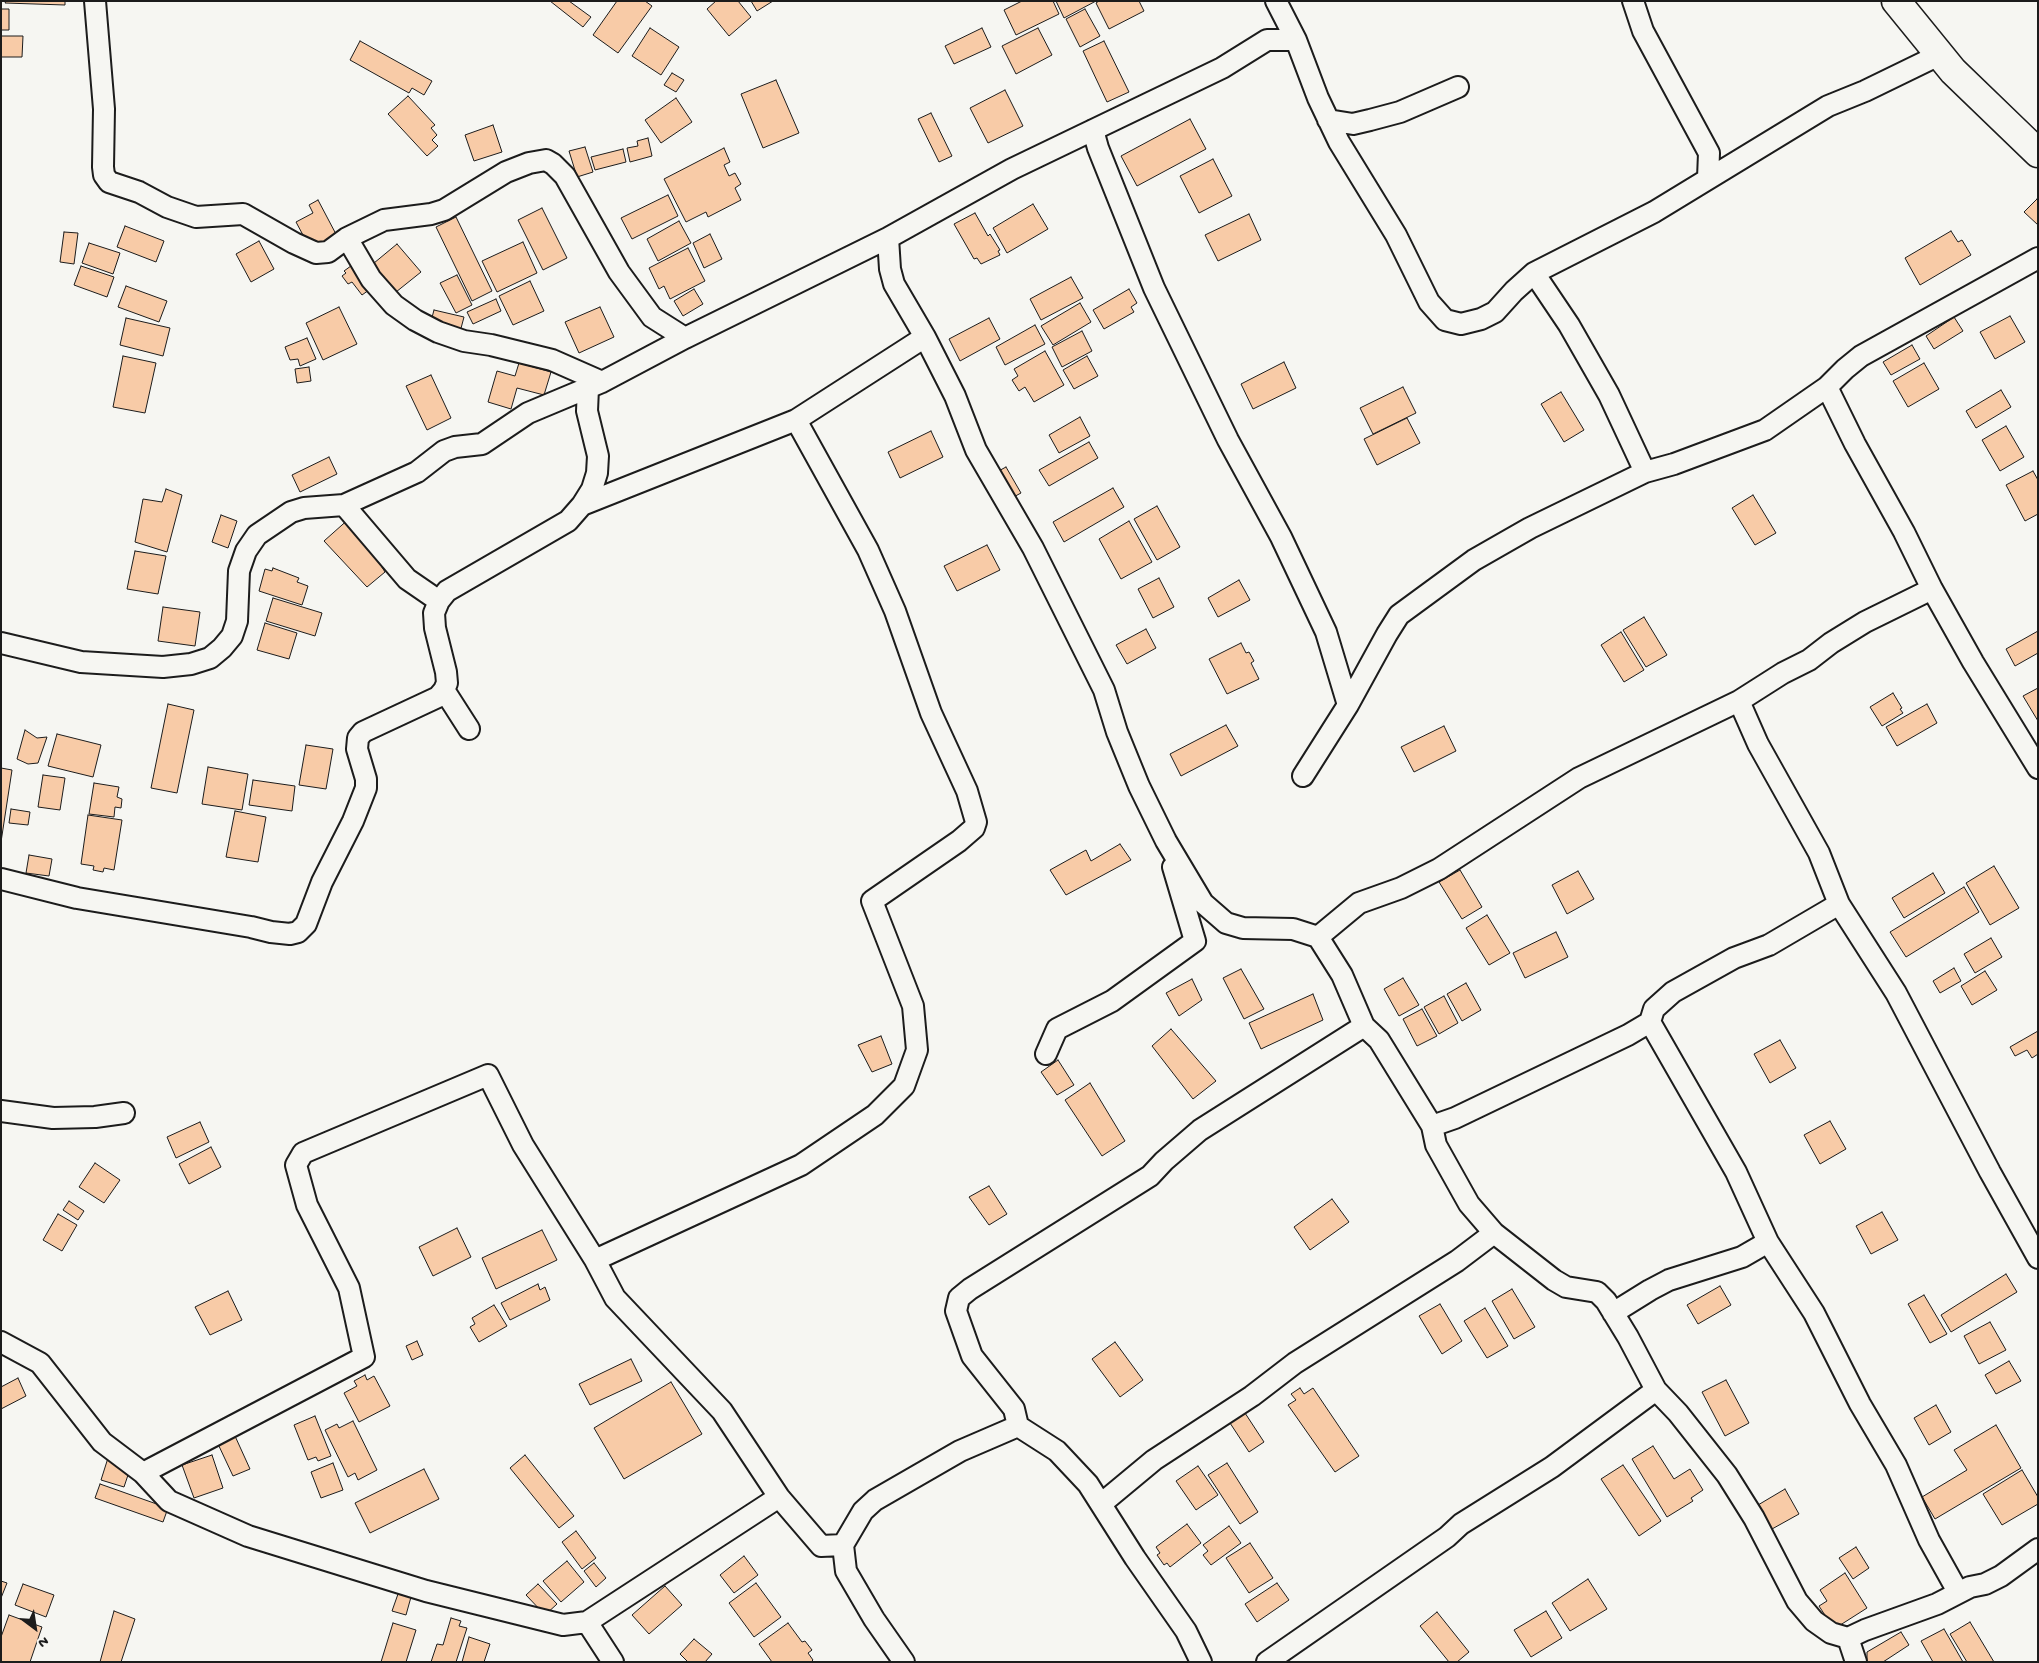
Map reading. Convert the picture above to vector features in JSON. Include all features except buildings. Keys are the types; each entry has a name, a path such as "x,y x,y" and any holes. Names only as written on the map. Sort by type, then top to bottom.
{"street":[{"path":"95,1 104,110 102,167 104,175 109,182 139,192 167,207 196,218 243,214 260,225 316,253 328,252 347,238 384,220 431,214 444,210 506,172 529,163 546,160 554,164 565,176 619,272 652,317 685,338"},
{"path":"1267,40 1276,1"},
{"path":"1276,1 1296,40 1328,120 1339,142 1396,235 1429,302 1446,320 1461,324 1481,319 1495,312 1534,273 1654,212 1828,106 1865,91 1939,55"},
{"path":"1633,1 1643,31 1709,154 1708,178"},
{"path":"1896,1 1953,71 2038,153"},
{"path":"1,643 81,662 163,667 191,664 210,658 232,636 237,621 239,571 246,551 257,534 291,512 304,508 344,505 417,472 444,451 455,447 482,444 528,413 595,385 685,338 888,238 1012,169 1222,68 1267,40 1296,40"},
{"path":"1328,120 1353,124 1400,112 1458,87"},
{"path":"1339,142 1353,124"},
{"path":"1093,130 1098,148 1154,288 1228,440 1281,537 1326,632 1348,705"},
{"path":"1709,154 1736,162"},
{"path":"347,238 371,279 394,305 415,320 438,332 464,341 491,345 552,360 595,385"},
{"path":"888,238 890,269 894,284 925,337 955,396 976,450 1033,548 1104,690 1117,732 1139,786 1166,841 1203,903 1226,923 1243,928 1293,929 1318,937 1342,975 1364,1026 1379,1040 1432,1126 1436,1145 1469,1204 1494,1233 1554,1280 1566,1287 1597,1292 1628,1337 1656,1390 1678,1413 1727,1475 1754,1518 1797,1601 1814,1621 1830,1633 1848,1638 1937,1604 1958,1592 1985,1584 2001,1576 2038,1550"},
{"path":"1303,776 1348,705 1399,615 1474,560 1522,533 1645,472 1674,464 1765,430 1827,387 1845,368 1861,356 2038,258"},
{"path":"1534,273 1569,325 1608,394 1645,472"},
{"path":"582,505 796,420 925,337"},
{"path":"1,878 77,898 271,932 290,934 298,932 306,924 312,912 322,882 353,821 366,788 366,779 356,743 358,738 364,732 438,697 444,690 446,672 435,628 434,613 439,601 448,591 464,581 560,527 582,505 592,489 597,473 598,456 588,411 595,385"},
{"path":"1827,387 1854,444 1904,532 1932,589 1973,662 2031,742 2038,768"},
{"path":"596,1260 801,1165 875,1115 904,1086 917,1050 914,1006 872,901 959,841 974,828 976,822 967,791 931,713 895,611 868,550 796,420"},
{"path":"344,505 407,579 439,601"},
{"path":"1318,937 1359,903 1401,888 1439,869 1579,778 1738,701 1783,672 1809,660 1831,643 1865,622 1932,589"},
{"path":"444,690 469,729"},
{"path":"1738,701 1758,744 1819,853 1839,904 1896,993 1990,1172 2038,1258"},
{"path":"1046,1054 1058,1029 1112,1000 1195,941 1166,841"},
{"path":"1432,1126 1464,1114 1650,1022 1654,1009 1673,992 1734,958 1768,945 1839,904"},
{"path":"1650,1022 1736,1172 1768,1242 1814,1313 1860,1404 1896,1465 1929,1540 1958,1592"},
{"path":"1201,1662 1186,1631 1135,1558 1088,1484 1057,1452 1018,1426 1014,1410 972,1356 956,1311 959,1298 970,1289 1150,1176 1164,1161 1200,1130 1364,1026"},
{"path":"143,1473 364,1357 349,1288 307,1205 296,1165 303,1153 488,1075 523,1145 596,1260 614,1298 722,1411 779,1497 821,1546 843,1545"},
{"path":"1,1111 53,1118 95,1117 124,1113"},
{"path":"1101,1504 1154,1460 1252,1396 1295,1363 1457,1260 1494,1233"},
{"path":"1613,1314 1669,1280 1742,1257 1768,1242"},
{"path":"1,1342 40,1362 102,1442 143,1473 170,1500 248,1536 426,1591 563,1625 586,1622 779,1497"},
{"path":"1267,1662 1447,1537 1461,1524 1552,1467 1656,1390"},
{"path":"904,1662 874,1619 846,1571 843,1545 863,1511 875,1500 960,1451 1018,1426"},
{"path":"586,1622 613,1662"},
{"path":"1848,1638 1856,1662"}]}
